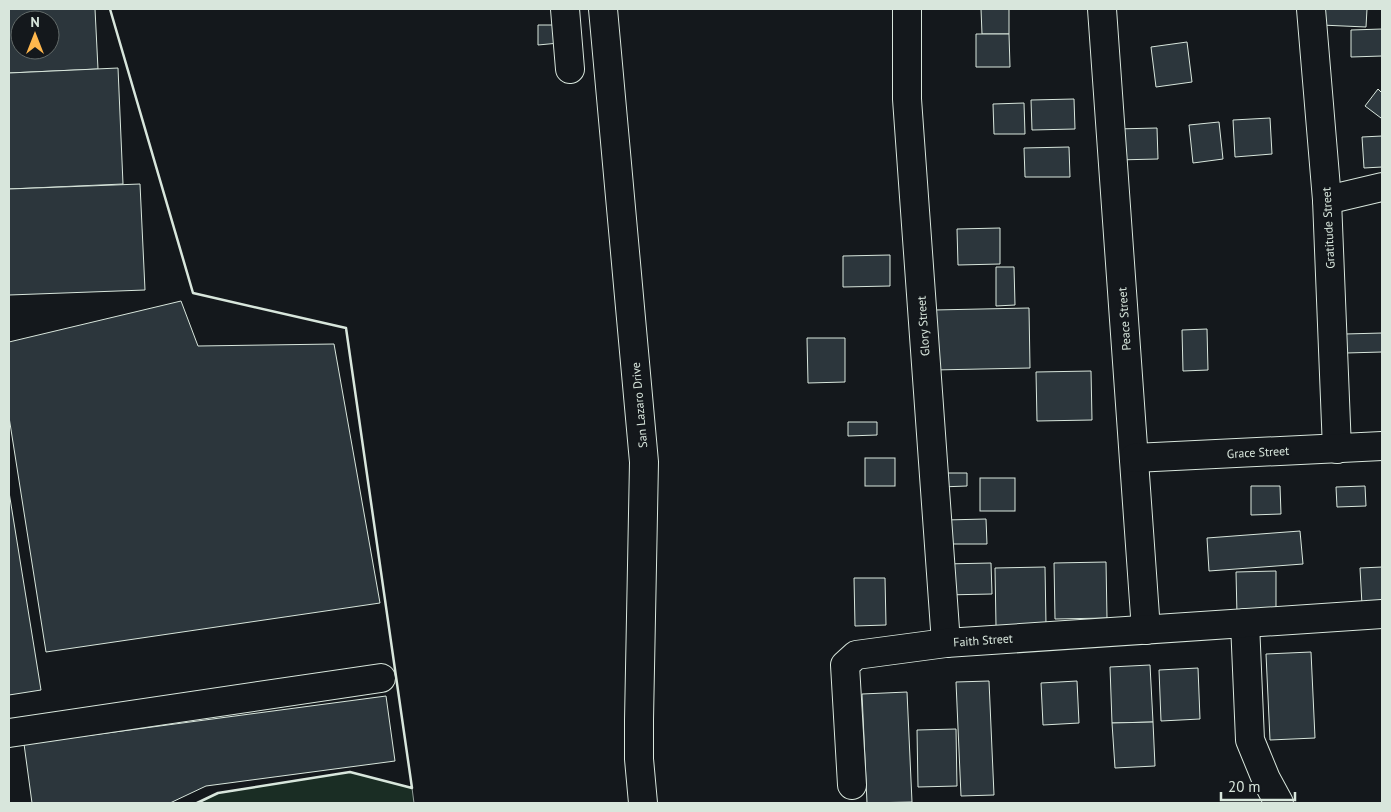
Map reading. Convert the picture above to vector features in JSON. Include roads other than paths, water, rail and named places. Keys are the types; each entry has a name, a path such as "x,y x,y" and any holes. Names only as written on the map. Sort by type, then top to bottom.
{"street":[{"path":"565,9 570,69"},
{"name":"San Lazaro Drive","path":"603,9 644,462 639,720 639,759 643,803"},
{"name":"Glory Street","path":"907,9 906,99 946,643"},
{"name":"Peace Street","path":"1102,9 1146,630"},
{"name":"Gratitude Street","path":"1311,9 1327,200 1338,449"},
{"path":"1327,200 1382,187"},
{"name":"Grace Street","path":"1134,458 1382,446"},
{"name":"Faith Street","path":"852,785 845,666 856,655 946,643 1382,614"},
{"path":"1245,623 1250,740 1278,803"},
{"path":"9,733 381,678"}]}
